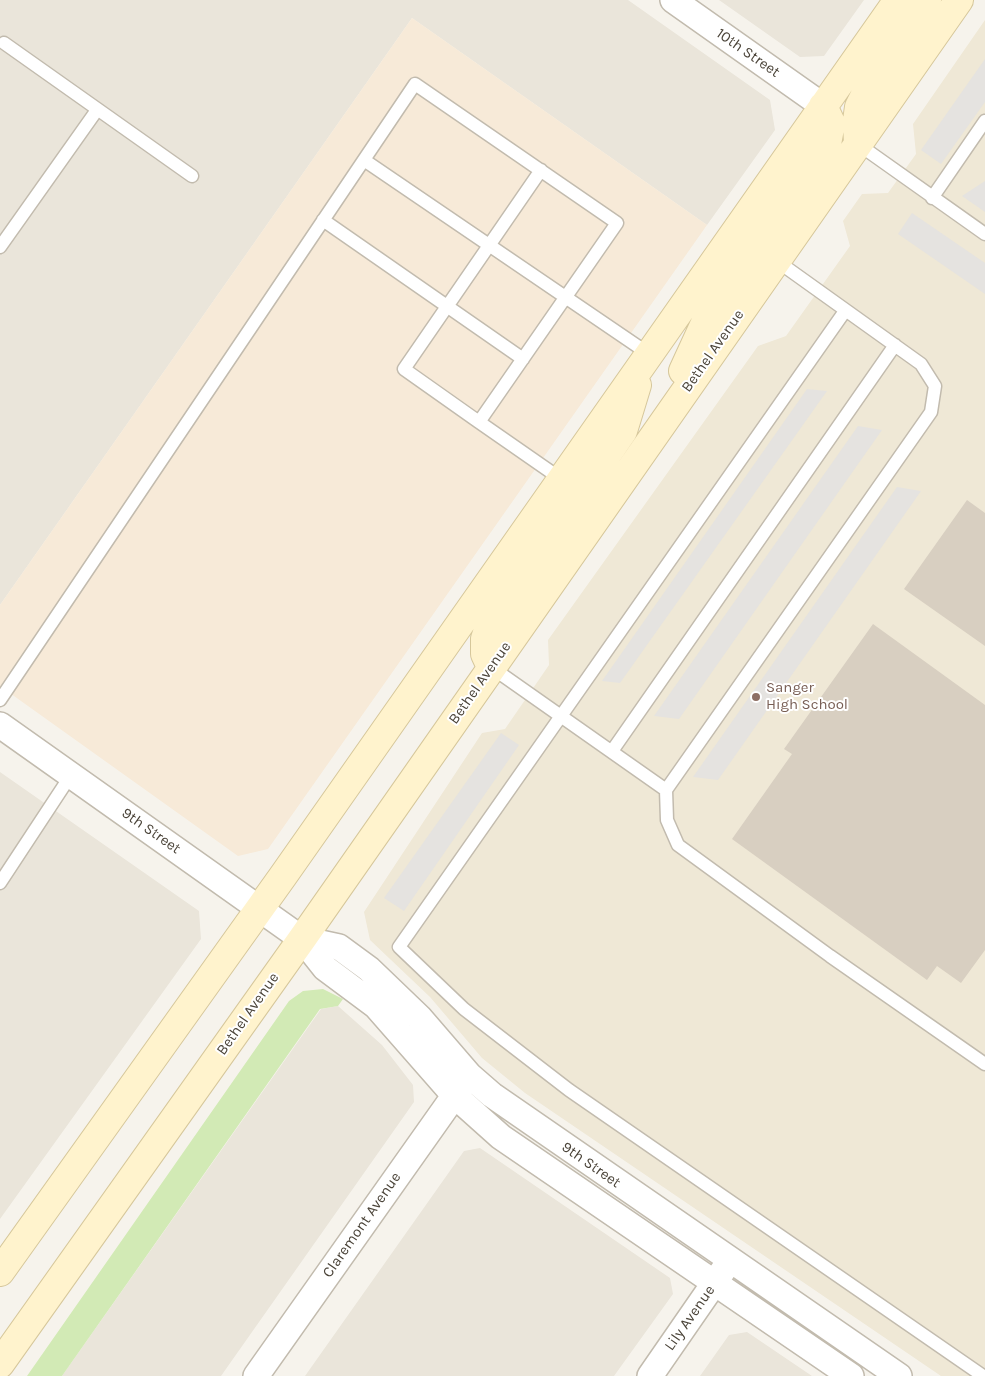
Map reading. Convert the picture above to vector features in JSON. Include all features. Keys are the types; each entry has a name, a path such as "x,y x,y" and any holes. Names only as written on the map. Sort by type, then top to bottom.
{"main road":[{"path":"2,1264 259,907 898,0"},
{"path":"858,144 859,107 868,89 928,0"},
{"name":"Bethel Avenue","path":"0,1364 302,939 959,0"},
{"path":"666,417 683,370 705,323 816,164 827,144 831,123 823,106"},
{"path":"491,667 485,654 485,639 490,624 623,431 646,360"}],"street":[{"name":"10th Street","path":"672,0 823,106"},
{"name":"9th Street","path":"0,725 302,939 325,968 376,1006 454,1095 501,1137 851,1376"},
{"name":"9th Street","path":"302,939 338,947 369,968 407,1005 468,1075 517,1114 899,1376"},
{"name":"Claremont Avenue","path":"256,1376 468,1075"},
{"name":"Lily Avenue","path":"650,1376 730,1260"}],"lane":[{"path":"4,42 192,176"},
{"path":"0,700 415,84 617,223 479,422"},
{"path":"0,247 97,110"},
{"path":"932,198 980,137 985,121"},
{"path":"858,144 985,234"},
{"path":"364,160 566,297 646,360"},
{"path":"541,170 404,369 561,479"},
{"path":"323,220 523,359"},
{"path":"776,261 921,364 935,386 931,412 666,790 667,820 678,845 830,956 985,1064"},
{"path":"845,311 399,947 464,1009 569,1090 983,1376"},
{"path":"612,752 895,345"},
{"path":"491,667 666,790"},
{"path":"0,883 71,775"}],"shaded area":[{"path":"0,0 628,0 770,100 775,130 707,225 412,18 0,605"},
{"path":"719,0 864,0 824,56 800,57"},
{"path":"412,18 707,225 268,849 238,856 0,686 0,605"},
{"name":"Sanger High School","path":"985,20 985,1376 941,1376 525,1093 482,1058 430,997 370,940 364,912 482,733 505,729 549,665 548,640 758,346 786,336 850,246 843,221 862,194 888,193 916,154 913,124"},
{"path":"985,59 985,102 941,164 921,150"},
{"path":"985,181 985,212 962,196"},
{"path":"912,213 985,263 985,294 898,234"},
{"path":"807,389 827,391 620,683 602,681"},
{"path":"858,426 882,430 679,719 654,716"},
{"path":"897,487 921,491 718,780 693,777"},
{"path":"501,733 519,745 404,911 384,898"},
{"path":"0,772 199,911 201,939 0,1219"},
{"path":"338,1006 382,1045 413,1085 414,1102 221,1376 62,1376 321,1009"},
{"path":"480,1148 670,1278 673,1294 614,1376 305,1376 464,1151"},
{"path":"747,1332 812,1376 700,1376 729,1335"}],"green space":[{"path":"323,989 343,999 338,1006 320,1009 62,1376 27,1376 289,1001 303,991"}],"building":[{"path":"967,500 985,513 985,646 904,589"},
{"path":"873,624 985,705 985,950 961,983 937,966 927,980 732,839 792,754 784,749"}],"place":[{"name":"Sanger High School","path":"756,697"}]}
